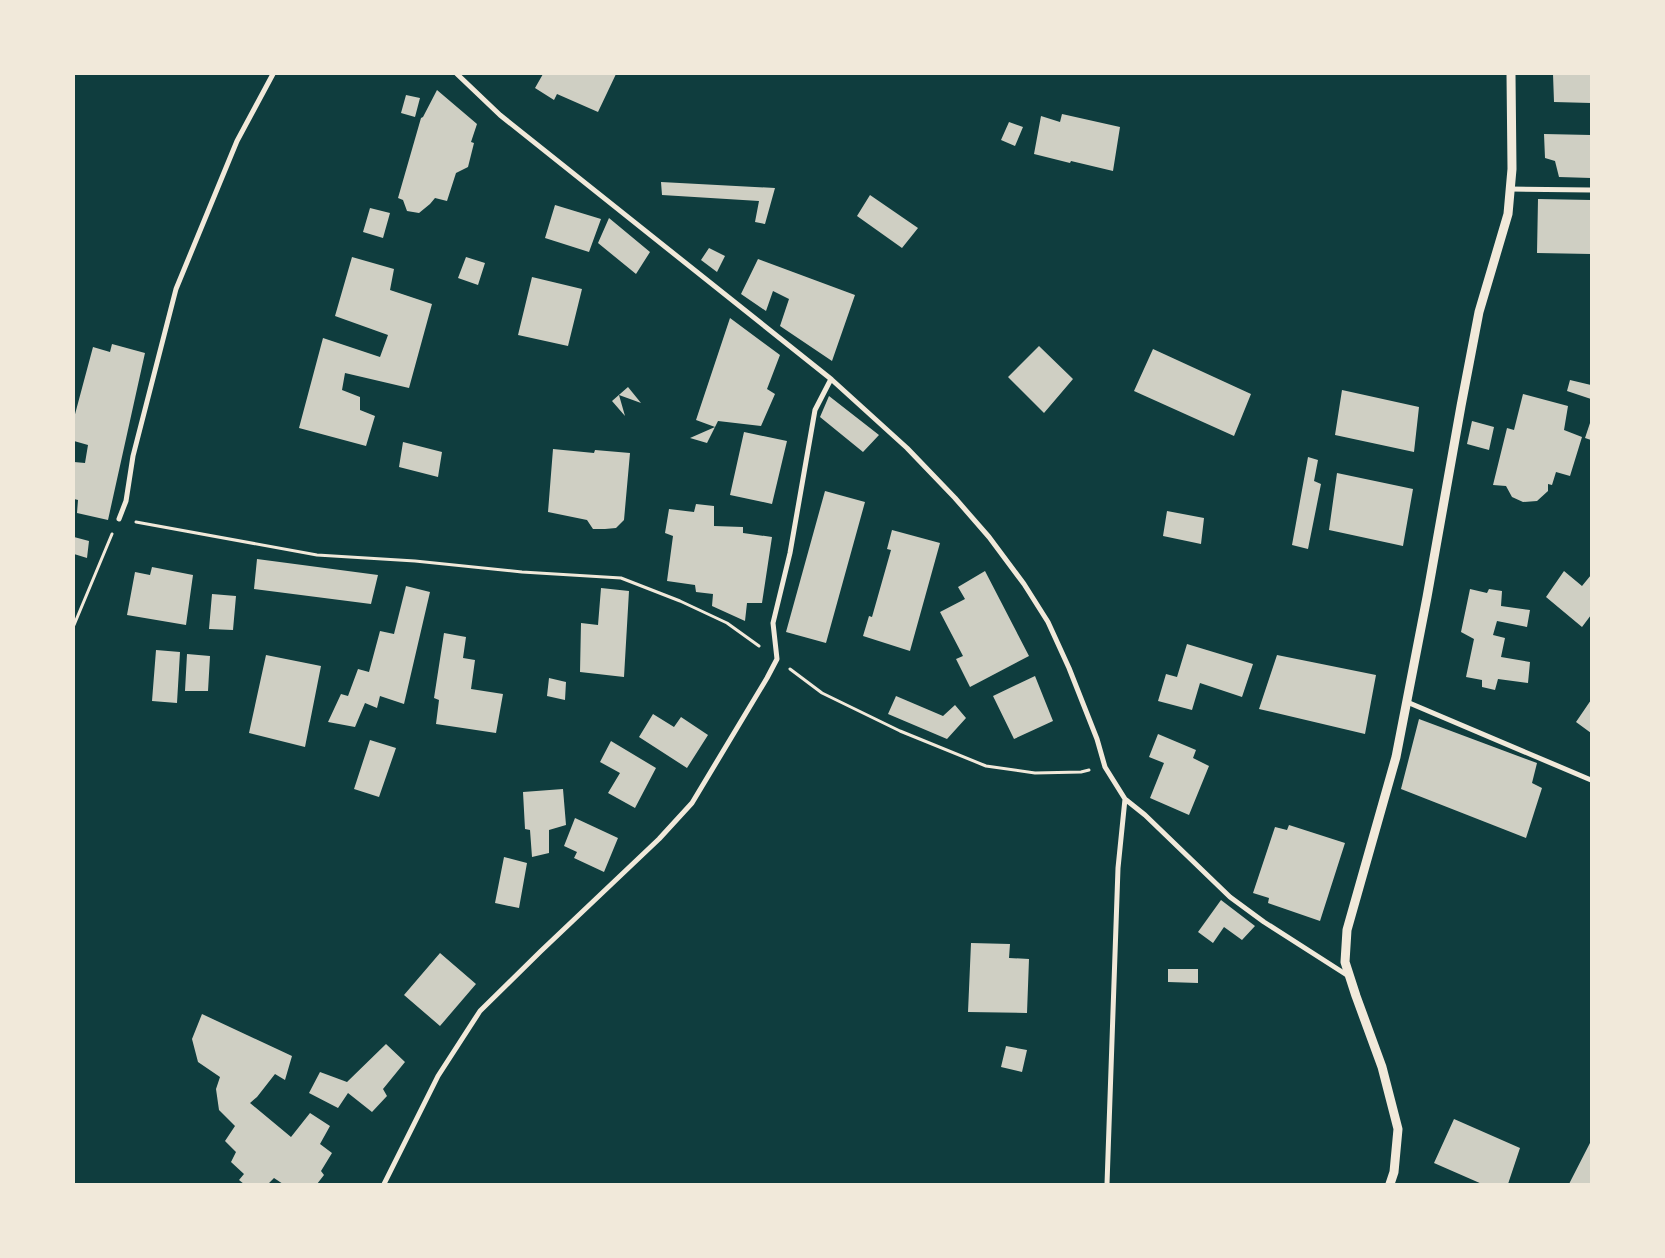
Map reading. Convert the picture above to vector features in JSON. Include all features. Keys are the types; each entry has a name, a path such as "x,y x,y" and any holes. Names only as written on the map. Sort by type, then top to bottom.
{"street":[{"path":"119,519 126,501 133,456 176,289 237,141 273,74"},
{"path":"457,74 500,116 831,379 906,448 955,498 989,537 1024,584 1048,622 1070,668 1097,739 1105,767 1125,799 1145,815 1230,897 1272,927 1350,977"},
{"path":"1390,1184 1394,1172 1398,1129 1382,1068 1345,962 1347,930 1396,757 1477,322 1508,214 1512,169 1512,74"},
{"path":"1510,190 1591,190"},
{"path":"384,1184 438,1076 480,1011 659,839 692,803 777,659 773,623 790,552 815,410 831,379"},
{"path":"1407,702 1591,780"},
{"path":"1107,1184 1118,868 1125,799"}],"path":[{"path":"74,625 119,519 317,555 621,578 680,601 727,623 822,693 900,731 986,766 1035,773 1081,772 1105,767"}],"building":[{"path":"543,74 616,74 598,112 557,94 554,100 535,88"},
{"path":"1553,74 1591,74 1591,103 1554,102"},
{"path":"437,90 477,124 471,142 474,143 468,167 456,173 447,201 435,198 419,213 407,211 403,200 398,198 421,118"},
{"path":"406,95 420,98 415,117 401,113"},
{"path":"1062,114 1120,127 1113,171 1034,154 1041,116 1060,122"},
{"path":"1009,122 1023,127 1015,146 1001,140"},
{"path":"1544,134 1591,135 1591,178 1559,177 1555,161 1545,158"},
{"path":"661,182 775,188 765,224 755,222 759,201 662,195"},
{"path":"870,195 918,228 902,248 857,216"},
{"path":"1538,199 1591,200 1591,254 1537,253"},
{"path":"555,205 601,219 589,252 545,238"},
{"path":"370,208 390,213 383,238 363,232"},
{"path":"609,218 650,252 636,274 598,243"},
{"path":"709,248 725,256 717,272 701,260"},
{"path":"352,257 394,269 390,290 432,304 409,388 345,373 342,390 360,397 360,410 375,416 366,446 299,428 323,338 380,357 388,335 335,316"},
{"path":"466,257 485,263 478,285 458,278"},
{"path":"758,259 855,295 832,361 780,326 789,299 773,291 766,311 741,294"},
{"path":"532,277 582,289 568,346 518,335"},
{"path":"730,318 780,355 767,389 775,394 761,426 718,421 715,427 696,420"},
{"path":"112,344 145,353 108,520 77,513 78,500 74,499 74,462 85,463 88,445 74,441 74,418 93,347 110,352"},
{"path":"1039,346 1073,379 1044,413 1008,377"},
{"path":"1153,349 1251,394 1234,436 1134,391"},
{"path":"1570,380 1591,385 1591,399 1567,391"},
{"path":"628,387 641,403 619,395 625,416 612,401"},
{"path":"1342,390 1419,407 1414,452 1335,435"},
{"path":"1523,394 1568,406 1564,430 1582,437 1570,476 1556,472 1552,485 1548,484 1548,491 1537,501 1523,502 1512,497 1506,486 1493,485 1507,428 1514,430"},
{"path":"829,396 879,435 863,452 820,417"},
{"path":"1591,420 1591,440 1585,438"},
{"path":"1472,421 1494,427 1489,450 1467,444"},
{"path":"715,427 707,443 690,438"},
{"path":"744,432 787,441 772,504 730,495"},
{"path":"403,442 442,452 438,477 399,467"},
{"path":"553,449 594,453 595,450 630,453 624,520 616,528 593,529 587,520 548,512"},
{"path":"1308,457 1318,460 1314,481 1321,484 1308,549 1292,545"},
{"path":"1337,473 1413,489 1403,546 1329,530"},
{"path":"825,491 865,502 826,643 786,632"},
{"path":"696,504 714,506 714,526 743,527 743,533 772,537 762,603 747,603 745,621 712,606 713,594 696,592 695,585 667,581 673,536 665,533 669,509 694,512"},
{"path":"1167,511 1204,518 1201,544 1163,536"},
{"path":"892,530 940,543 910,651 863,636 869,616 872,617 891,550 887,549"},
{"path":"74,537 89,541 87,558 74,554"},
{"path":"257,559 378,575 371,604 254,589"},
{"path":"152,567 193,575 186,625 127,615 135,572 150,575"},
{"path":"985,571 1029,656 970,687 956,659 963,656 940,612 965,599 958,587"},
{"path":"1564,571 1582,586 1591,575 1591,615 1582,627 1546,597"},
{"path":"406,586 430,592 404,704 380,696 377,708 365,703 355,727 328,722 341,694 348,696 358,669 369,672 380,631 394,634"},
{"path":"601,588 629,591 624,677 580,672 581,623 598,625"},
{"path":"1470,589 1487,593 1489,589 1502,591 1501,606 1530,610 1527,627 1497,621 1493,635 1505,638 1501,657 1530,662 1528,683 1498,679 1495,690 1482,687 1482,680 1466,677 1474,639 1461,632"},
{"path":"212,594 236,596 233,630 209,629"},
{"path":"444,633 466,637 463,658 475,660 471,689 503,694 496,733 436,724 439,700 434,698"},
{"path":"1187,644 1253,664 1242,697 1200,683 1192,710 1158,701 1166,674 1177,677"},
{"path":"156,650 180,652 177,703 152,701"},
{"path":"187,654 210,656 208,691 185,691"},
{"path":"266,655 321,666 305,747 249,733"},
{"path":"1277,655 1376,675 1365,734 1259,709"},
{"path":"1035,676 1053,721 1014,739 993,696"},
{"path":"549,678 566,682 565,700 547,696"},
{"path":"896,696 943,716 955,705 966,718 947,739 888,714"},
{"path":"1591,700 1591,733 1576,722"},
{"path":"653,714 674,727 681,717 708,735 687,768 639,737"},
{"path":"1419,719 1537,763 1532,783 1542,788 1526,838 1401,789"},
{"path":"1158,734 1196,750 1193,758 1209,766 1189,815 1150,798 1164,763 1149,757"},
{"path":"370,740 396,748 379,797 354,789"},
{"path":"611,741 656,768 635,808 608,793 620,773 600,762"},
{"path":"563,789 566,825 549,830 549,853 532,857 530,830 525,829 523,792"},
{"path":"575,818 618,838 604,872 574,858 577,852 564,846"},
{"path":"1289,825 1345,843 1320,921 1268,903 1269,898 1253,893 1275,827 1287,830"},
{"path":"504,857 527,863 519,908 495,903"},
{"path":"1221,900 1255,926 1242,940 1224,927 1213,943 1198,932"},
{"path":"971,943 1010,944 1009,958 1029,959 1027,1013 968,1012"},
{"path":"440,953 476,984 440,1026 404,995"},
{"path":"1168,969 1198,969 1198,983 1168,982"},
{"path":"202,1014 292,1056 285,1080 275,1074 250,1103 291,1137 310,1113 330,1126 320,1144 332,1153 321,1171 324,1175 317,1184 283,1184 274,1178 268,1184 244,1184 239,1180 244,1174 231,1162 236,1152 225,1141 235,1126 219,1110 216,1089 220,1077 198,1062 192,1039"},
{"path":"386,1044 405,1062 383,1089 387,1096 372,1112 348,1093 338,1108 309,1093 320,1072 347,1082"},
{"path":"1006,1046 1027,1050 1022,1072 1001,1067"},
{"path":"1454,1119 1520,1148 1508,1184 1482,1184 1434,1163"},
{"path":"1591,1141 1591,1184 1569,1184"}]}
